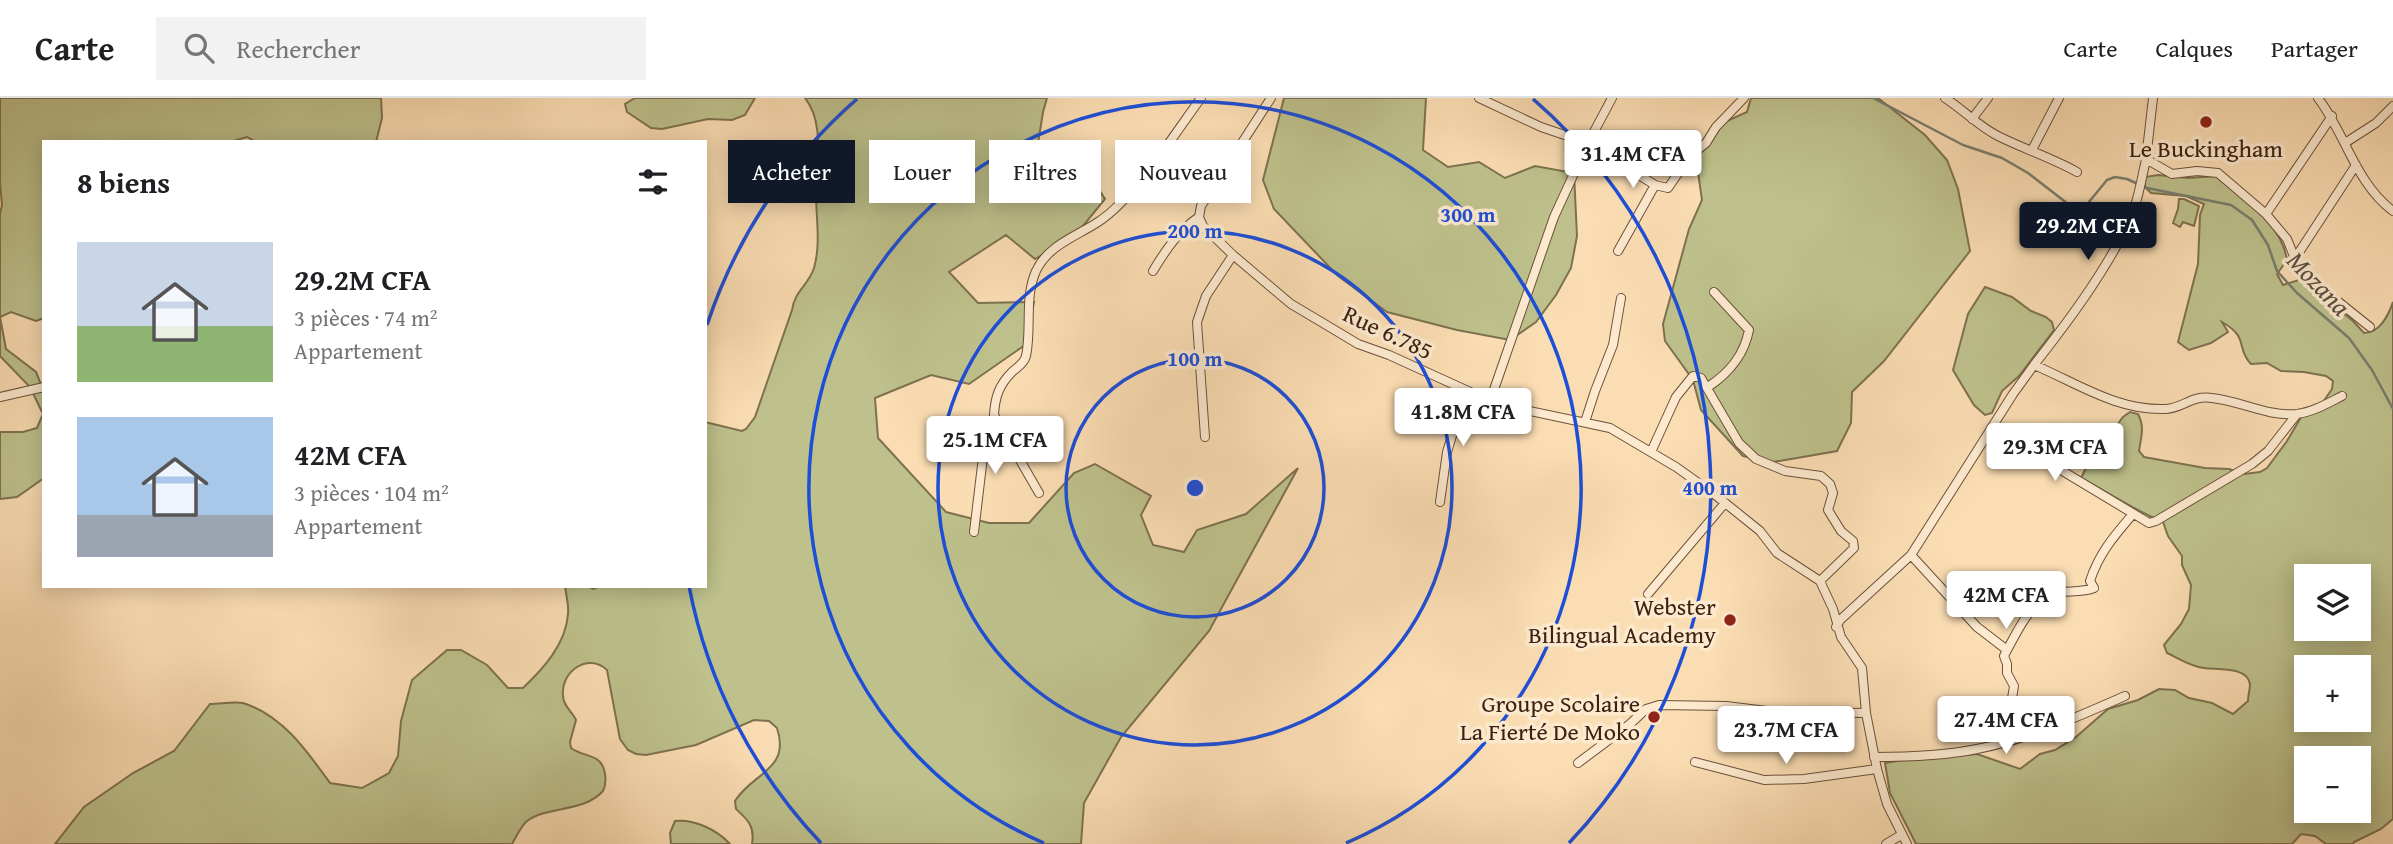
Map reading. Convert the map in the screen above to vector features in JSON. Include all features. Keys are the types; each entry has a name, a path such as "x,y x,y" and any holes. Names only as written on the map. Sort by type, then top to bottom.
{"street":[{"path":"974,532 983,457 995,401 999,387 1025,359 1031,286 1038,267 1063,240 1100,221 1121,201 1151,166 1201,98"},
{"path":"1153,271 1165,252 1189,224 1199,217 1201,206 1271,98"},
{"path":"1479,98 1541,127 1588,143 1655,185 1668,188 1690,156 1706,143 1716,127 1744,98"},
{"path":"1490,401 1554,217 1612,98"},
{"path":"1945,98 1998,136 2077,172"},
{"path":"1972,119 1988,98"},
{"path":"2032,150 2059,98"},
{"path":"1836,626 1911,555 2034,365 2064,326 2126,227 2135,206 2146,159 2153,98"},
{"path":"2318,98 2332,116 2356,165 2377,196 2393,211"},
{"path":"2345,143 2376,123 2393,106"},
{"path":"2266,214 2332,116"},
{"path":"2146,159 2172,174 2197,171 2218,173 2266,214 2287,239 2294,260 2306,277 2370,327"},
{"path":"2294,260 2356,165"},
{"path":"1618,251 1655,185"},
{"name":"Rue 6.785","path":"1199,217 1203,226 1233,255 1292,303 1358,344 1490,401 1610,428 1651,452 1725,503 1760,531 1777,553 1820,582"},
{"path":"1205,437 1197,322 1206,296 1233,255"},
{"path":"1707,387 1722,377 1738,359 1746,346 1749,330 1714,292"},
{"path":"1585,422 1613,345 1621,298"},
{"path":"2034,365 2096,396 2144,407 2167,409 2191,399 2209,397 2280,414 2297,414 2314,410 2342,396"},
{"path":"1651,452 1676,397 1693,376 1701,378 1739,443 1756,459 1785,471 1821,476 1830,484 1833,492 1828,510 1841,531 1853,541 1854,548 1820,582 1833,610 1836,626 1862,668 1866,713 1877,769 1887,804 1907,844"},
{"path":"0,397 42,387"},
{"path":"1440,502 1447,452 1466,390"},
{"path":"1992,428 2149,523 2252,464 2268,451 2297,414"},
{"path":"994,415 1039,493"},
{"path":"1648,594 1725,503"},
{"path":"2005,742 2014,686 2007,673 2004,656 2007,650 2039,601 2049,595 2094,588 2090,581 2095,564 2104,548 2133,514"},
{"path":"1911,555 1977,627 2007,650"},
{"path":"1874,757 1924,756 1978,749 2069,720 2125,696"},
{"path":"1578,763 1646,709 1659,705 1726,706 1775,712 1866,713"},
{"path":"1695,762 1764,780 1804,779 1877,769"},
{"path":"1886,844 1901,835"}],"green space":[{"path":"0,98 381,98 382,118 376,140 252,140 247,137 237,140 42,140 42,319 36,321 11,312 0,317"},
{"path":"635,98 755,98 745,115 732,120 708,119 662,129 651,128 627,112 625,104"},
{"path":"805,98 1047,98 1039,140 989,140 989,203 1101,203 1101,193 1105,199 1074,237 1035,259 1006,235 949,272 978,303 1034,302 1025,345 969,384 931,375 875,398 878,438 946,512 989,523 1029,523 1074,473 1095,464 1151,496 1141,515 1153,545 1184,552 1197,530 1246,514 1298,468 1209,631 1121,737 1084,803 1081,844 752,844 751,828 736,809 735,801 774,762 779,753 780,742 777,728 769,721 754,720 696,745 646,755 636,754 628,750 620,739 607,670 592,663 577,667 571,672 563,687 563,696 564,703 576,720 571,748 600,762 605,774 604,789 586,803 536,816 527,821 512,844 55,844 84,807 133,773 174,751 210,704 239,702 270,716 292,736 330,783 362,788 389,773 398,756 401,721 412,680 447,650 461,650 487,665 508,688 523,688 546,664 563,636 568,611 565,588 707,588 707,422 742,431 755,417 794,303 814,268 818,240 816,203 855,203 855,140 818,140 815,120"},
{"path":"1284,98 1426,98 1423,150 1448,167 1479,162 1505,178 1535,166 1574,173 1577,236 1571,268 1536,322 1510,340 1457,330 1387,312 1338,276 1274,209 1263,180"},
{"path":"1751,98 1878,98 1925,135 1947,160 1958,189 1970,251 1884,361 1852,392 1851,423 1837,451 1773,462 1743,456 1701,410 1693,380 1665,341 1663,324 1689,229 1702,200 1695,151 1718,125 1747,112"},
{"path":"2216,176 2259,212 2277,234 2287,260 2277,274 2283,285 2302,279 2364,333 2379,327 2393,302 2393,819 2381,829 2353,844 2326,844 2315,836 2301,834 2292,844 1916,844 1890,793 1885,763 1977,754 2020,769 2040,754 2055,750 2076,737 2108,709 2138,700 2159,689 2175,690 2189,698 2212,703 2233,714 2248,701 2250,684 2243,674 2199,667 2167,653 2164,645 2189,609 2191,585 2182,565 2182,556 2168,536 2163,522 2081,478 2088,464 2123,417 2130,412 2138,414 2140,419 2142,432 2139,451 2144,457 2205,468 2229,469 2244,474 2260,472 2267,468 2303,414 2323,402 2332,389 2333,381 2326,376 2281,371 2267,363 2251,364 2236,333 2222,322 2228,332 2211,343 2189,350 2178,342 2198,264 2200,215 2204,204 2186,196 2151,193 2145,187 2145,177"},
{"path":"2179,199 2199,206 2194,226 2183,222 2180,227 2173,223"},
{"path":"1985,287 2012,297 2031,311 2046,317 2052,322 2054,330 2019,376 2002,391 1992,413 1985,415 1974,405 1953,370 1968,314"},
{"path":"0,317 6,349 36,372 42,387 42,412 30,387 0,356"},
{"path":"42,416 42,479 17,497 0,499 0,432 23,432 37,428"},
{"path":"675,821 705,826 730,844 671,844 670,833"}],"waterway":[{"name":"Mozana","path":"1873,98 1963,145 2002,158 2028,173 2072,207 2084,208 2107,180 2115,177 2147,188 2231,205 2252,220 2268,245 2277,271 2297,293 2349,338 2372,370 2393,409"}],"place":[{"name":"Le Buckingham","path":"2206,122"},
{"name":"Webster Bilingual Academy","path":"1730,620"},
{"name":"Groupe Scolaire La Fierté De Moko","path":"1654,717"}]}
